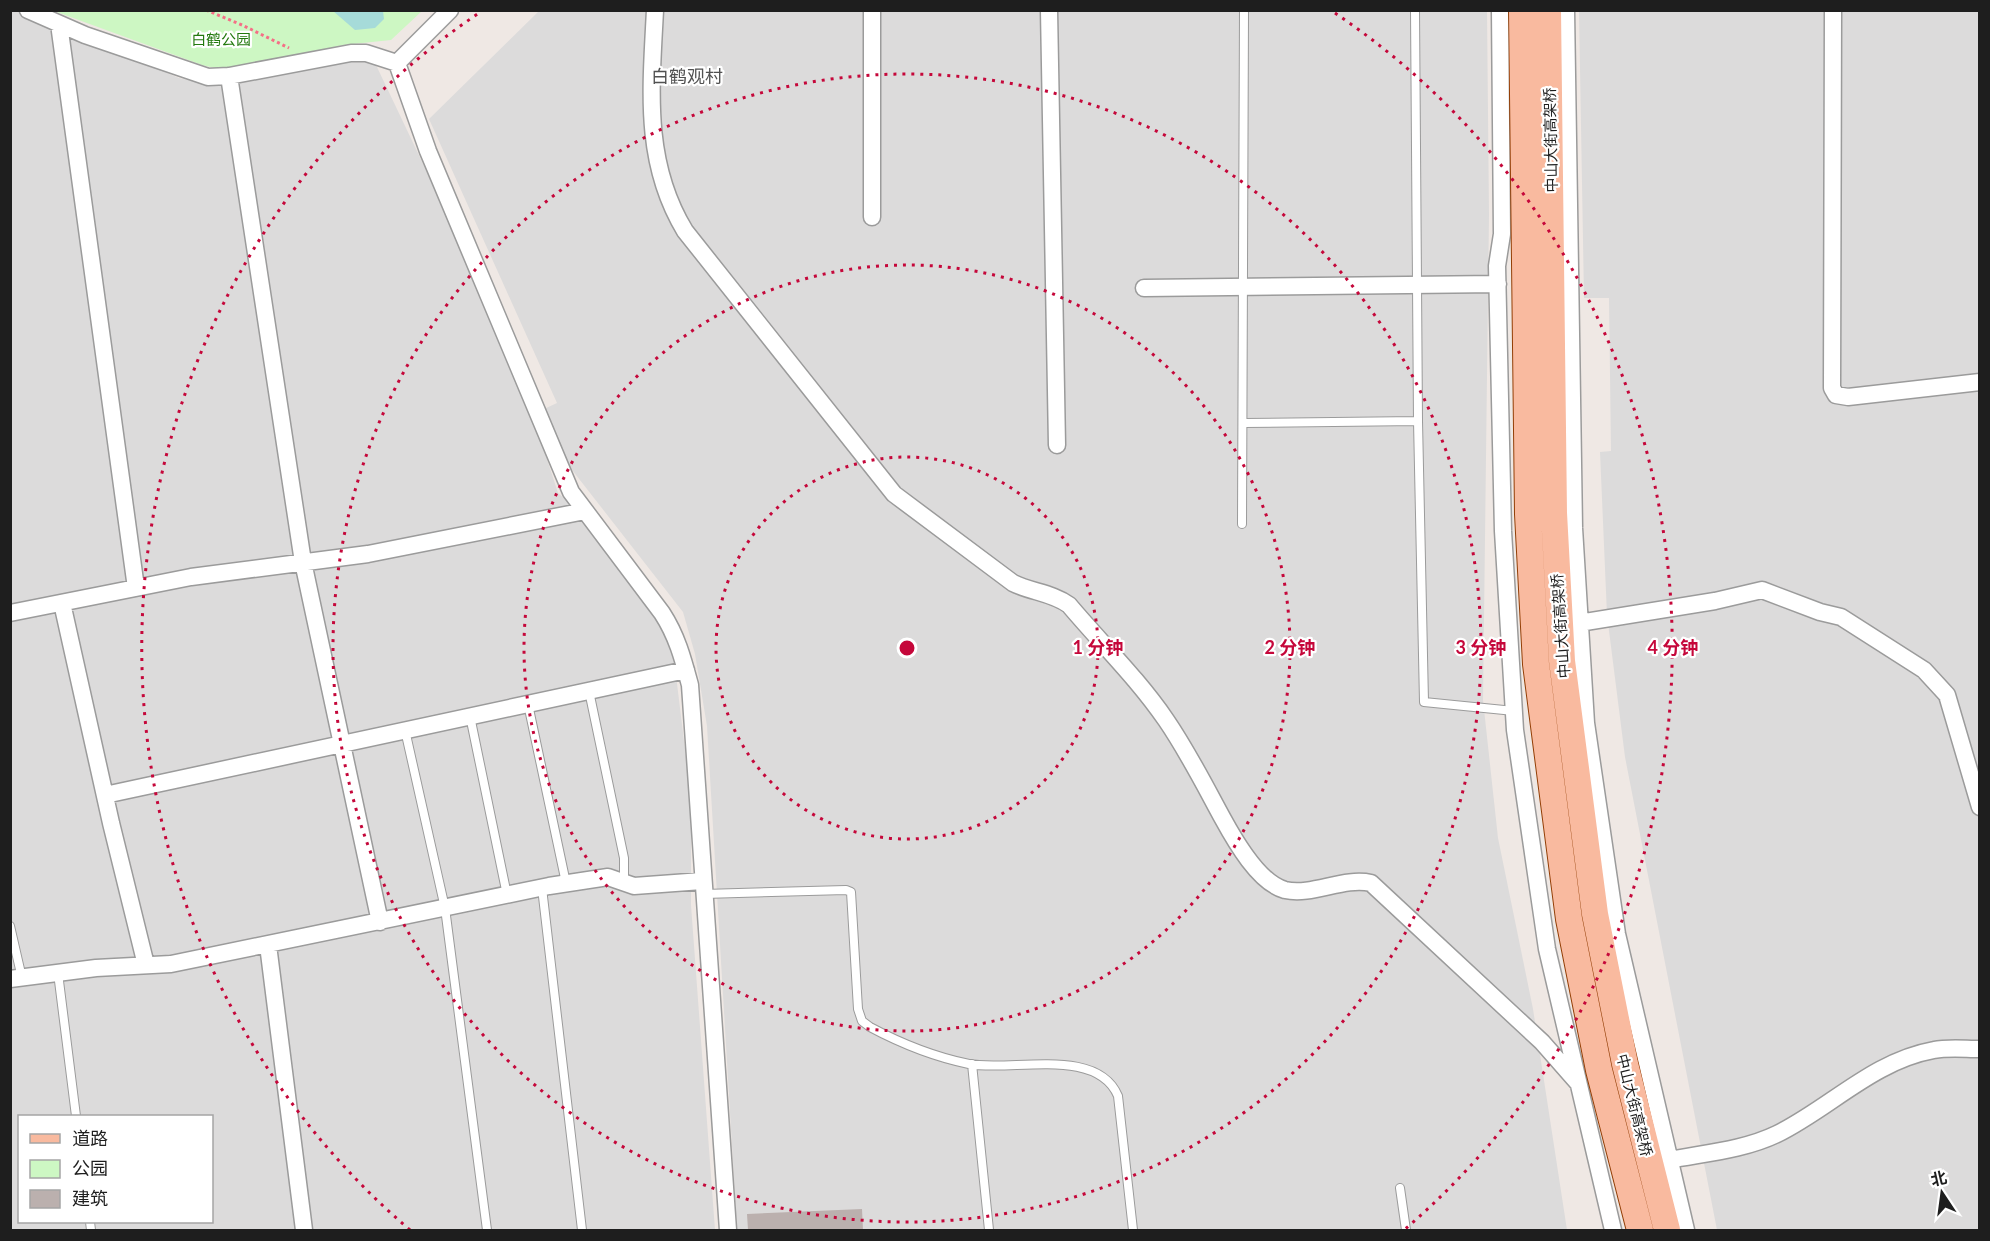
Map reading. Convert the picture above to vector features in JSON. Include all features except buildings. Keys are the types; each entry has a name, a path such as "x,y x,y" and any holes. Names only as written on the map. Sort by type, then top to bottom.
{"main road":[{"name":"中山大街高架桥","path":"1522,10 1528,514 1536,664 1558,846 1575,950 1599,1070 1640,1230"},
{"name":"中山大街高架桥","path":"1548,10 1554,513 1562,661 1598,935 1624,1064 1667,1230"}],"street":[{"path":"27,10 59,24 208,77 229,76 366,53 397,63"},
{"path":"397,63 450,10"},
{"path":"655,10 652,68 654,146 664,192 674,213 685,231 894,494 1013,583 1061,599 1069,605 1165,719 1239,849 1272,883 1285,890 1305,890 1361,880 1371,882 1542,1042 1578,1083"},
{"path":"872,10 872,217"},
{"path":"1049,10 1057,445"},
{"path":"1500,10 1502,234 1498,284 1503,531 1514,711 1541,917 1613,1230"},
{"path":"1566,10 1568,265 1574,528 1586,723 1617,934 1686,1230"},
{"path":"1833,10 1832,388 1836,395 1848,397 1980,382"},
{"path":"59,24 136,588"},
{"path":"397,63 428,151 571,492 674,631 686,670 690,685 728,1230"},
{"path":"229,76 303,562 380,922"},
{"path":"1144,288 1498,284"},
{"path":"10,613 191,578 368,554 585,511"},
{"path":"1579,623 1716,601 1762,590 1820,612 1841,617 1924,670 1947,694 1980,807"},
{"path":"62,603 146,965"},
{"path":"105,795 686,670"},
{"path":"16,978 171,964 566,883 608,877 624,884 703,887"},
{"path":"268,945 304,1230"},
{"path":"1670,1160 1731,1148 1775,1135 1873,1073 1909,1056 1935,1049 1980,1049"}],"lane":[{"path":"1242,524 1244,10"},
{"path":"1415,10 1418,421 1424,702 1514,711"},
{"path":"1244,423 1418,421"},
{"path":"589,691 624,858 624,884"},
{"path":"528,704 566,883"},
{"path":"470,716 507,895"},
{"path":"405,730 445,908 487,1230"},
{"path":"703,887 846,890 851,892 858,1010 862,1021 886,1036 972,1064 1072,1066 1102,1075 1114,1086 1118,1096 1133,1230"},
{"path":"542,888 582,1230"},
{"path":"10,926 16,978"},
{"path":"58,973 76,1115"},
{"path":"972,1064 989,1230"},
{"path":"1400,1188 1406,1230"}],"path":[{"path":"206,10 242,25 290,49 308,61"}],"shaded area":[{"path":"10,11 17,11 179,78 196,82 364,57 376,65 426,170 535,422 558,493 584,515 667,636 674,659 691,798 691,905 715,1230 11,1230"},
{"path":"539,11 1487,11 1489,215 1483,700 1498,838 1533,1009 1567,1230 737,1230 707,726 695,654 683,612 569,466 544,409 557,403 429,119"},
{"path":"1579,11 1979,11 1979,1230 1717,1230 1625,757 1607,615 1600,452 1611,451 1609,298 1584,298"}],"green space":[{"name":"白鹤公园","path":"54,11 422,11 391,40 343,45 242,67 219,69 202,65"}],"water":[{"path":"333,11 383,11 384,19 375,28 355,30"}],"district":[{"name":"白鹤观村","path":"687,76"}]}
